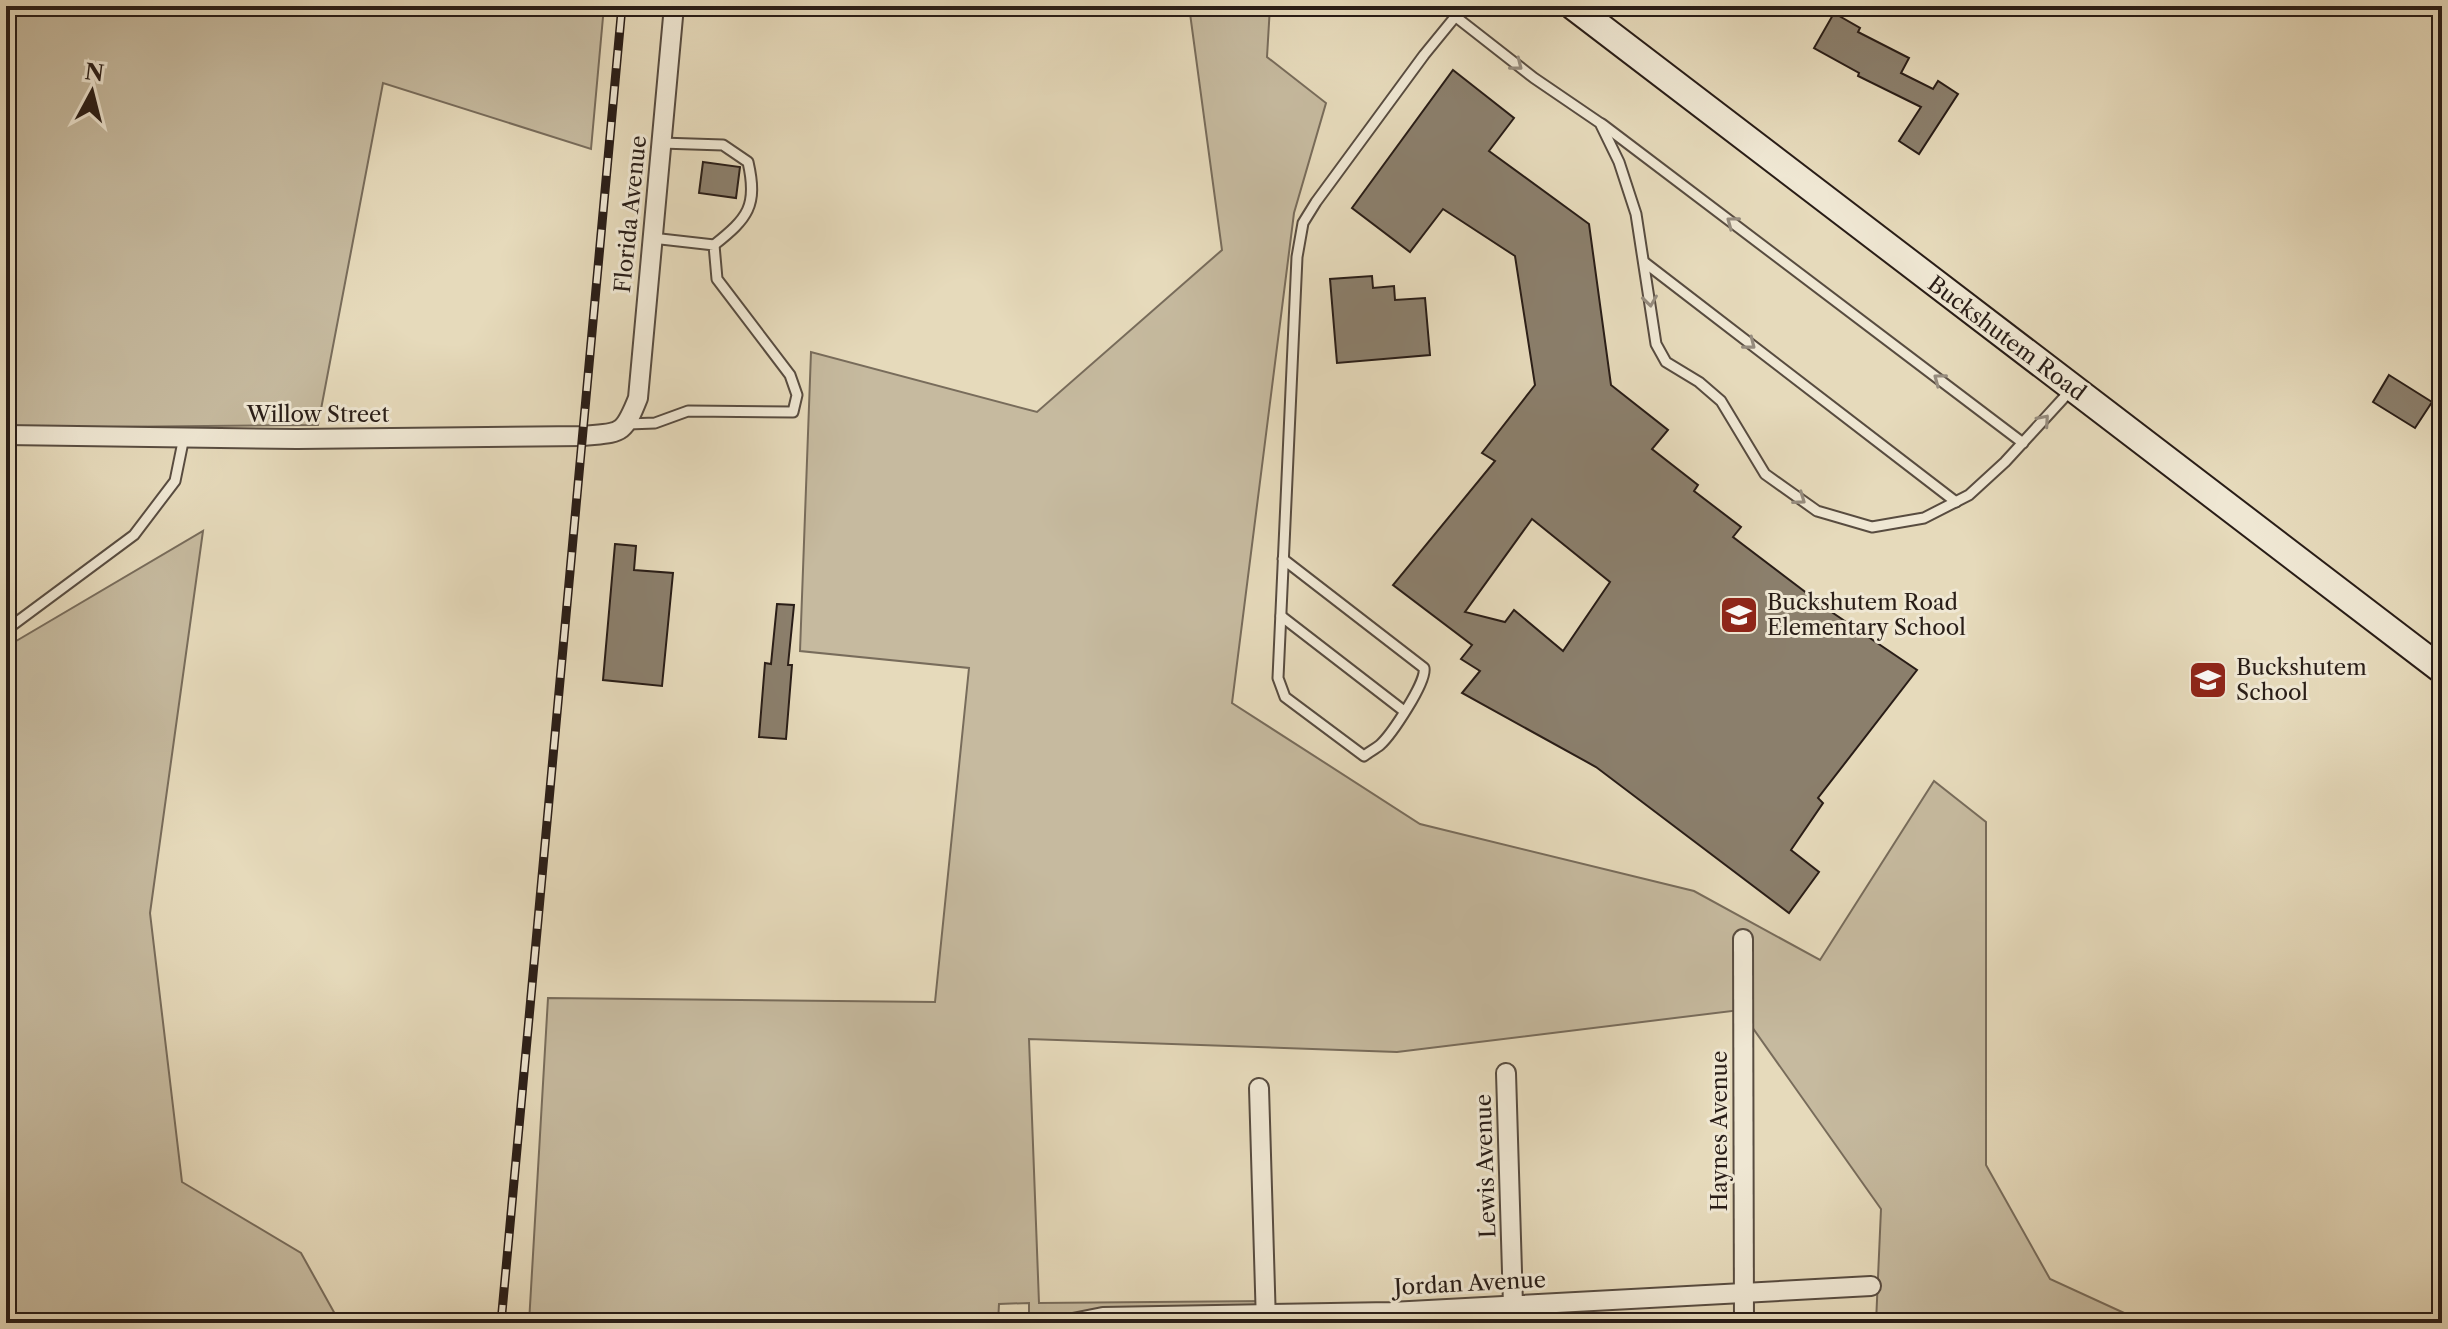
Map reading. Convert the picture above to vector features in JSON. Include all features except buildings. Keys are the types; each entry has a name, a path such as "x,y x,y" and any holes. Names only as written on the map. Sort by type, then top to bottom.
{"main road":[{"name":"Buckshutem Road","path":"1573,6 2442,670"}],"street":[{"name":"Florida Avenue","path":"628,424 638,398 674,6"},
{"name":"Willow Street","path":"6,435 583,436 616,432 628,424"},
{"name":"Haynes Avenue","path":"1743,939 1744,1323"},
{"name":"Lewis Avenue","path":"1506,1073 1513,1305"},
{"path":"1259,1088 1266,1319"},
{"name":"Jordan Avenue","path":"1073,1323 1103,1317 1266,1319 1871,1286"}],"lane":[{"path":"1283,559 1424,668 1426,675 1420,689 1382,743 1364,756 1285,697 1278,678 1283,559 1297,257 1303,223 1316,202 1464,6"},
{"path":"1456,17 2023,443"},
{"path":"1600,123 1619,162 1636,214 1656,344 1666,362 1699,382 1721,401 1765,474 1817,511 1872,527 1924,518 1969,495 2023,443 2073,388"},
{"path":"652,238 714,245 743,222 753,186 748,162 723,145 661,143"},
{"path":"628,424 655,423 688,411 793,412 797,395 790,375 717,279 714,245"},
{"path":"1644,262 1956,502"},
{"path":"6,630 134,535 175,481 184,437"},
{"path":"1281,616 1404,711"}],"shaded area":[{"path":"6,6 604,6 591,149 383,83 318,425 6,428"},
{"path":"1189,6 1270,6 1267,57 1326,103 1294,213 1232,703 1420,824 1694,891 1820,960 1934,781 1986,822 1986,1165 2050,1279 2146,1323 1876,1323 1881,1209 1740,1010 1397,1052 1029,1039 1039,1303 1265,1301 1266,1323 1029,1323 1029,1303 999,1304 998,1323 529,1323 548,998 935,1002 969,668 800,651 811,352 1037,412 1222,250"},
{"path":"203,531 150,913 182,1182 301,1253 340,1323 6,1323 6,647"}],"railway":[{"path":"501,1323 622,6"}],"place":[{"name":"Buckshutem Road Elementary School","path":"1739,615"},
{"name":"Buckshutem School","path":"2208,680"}]}
